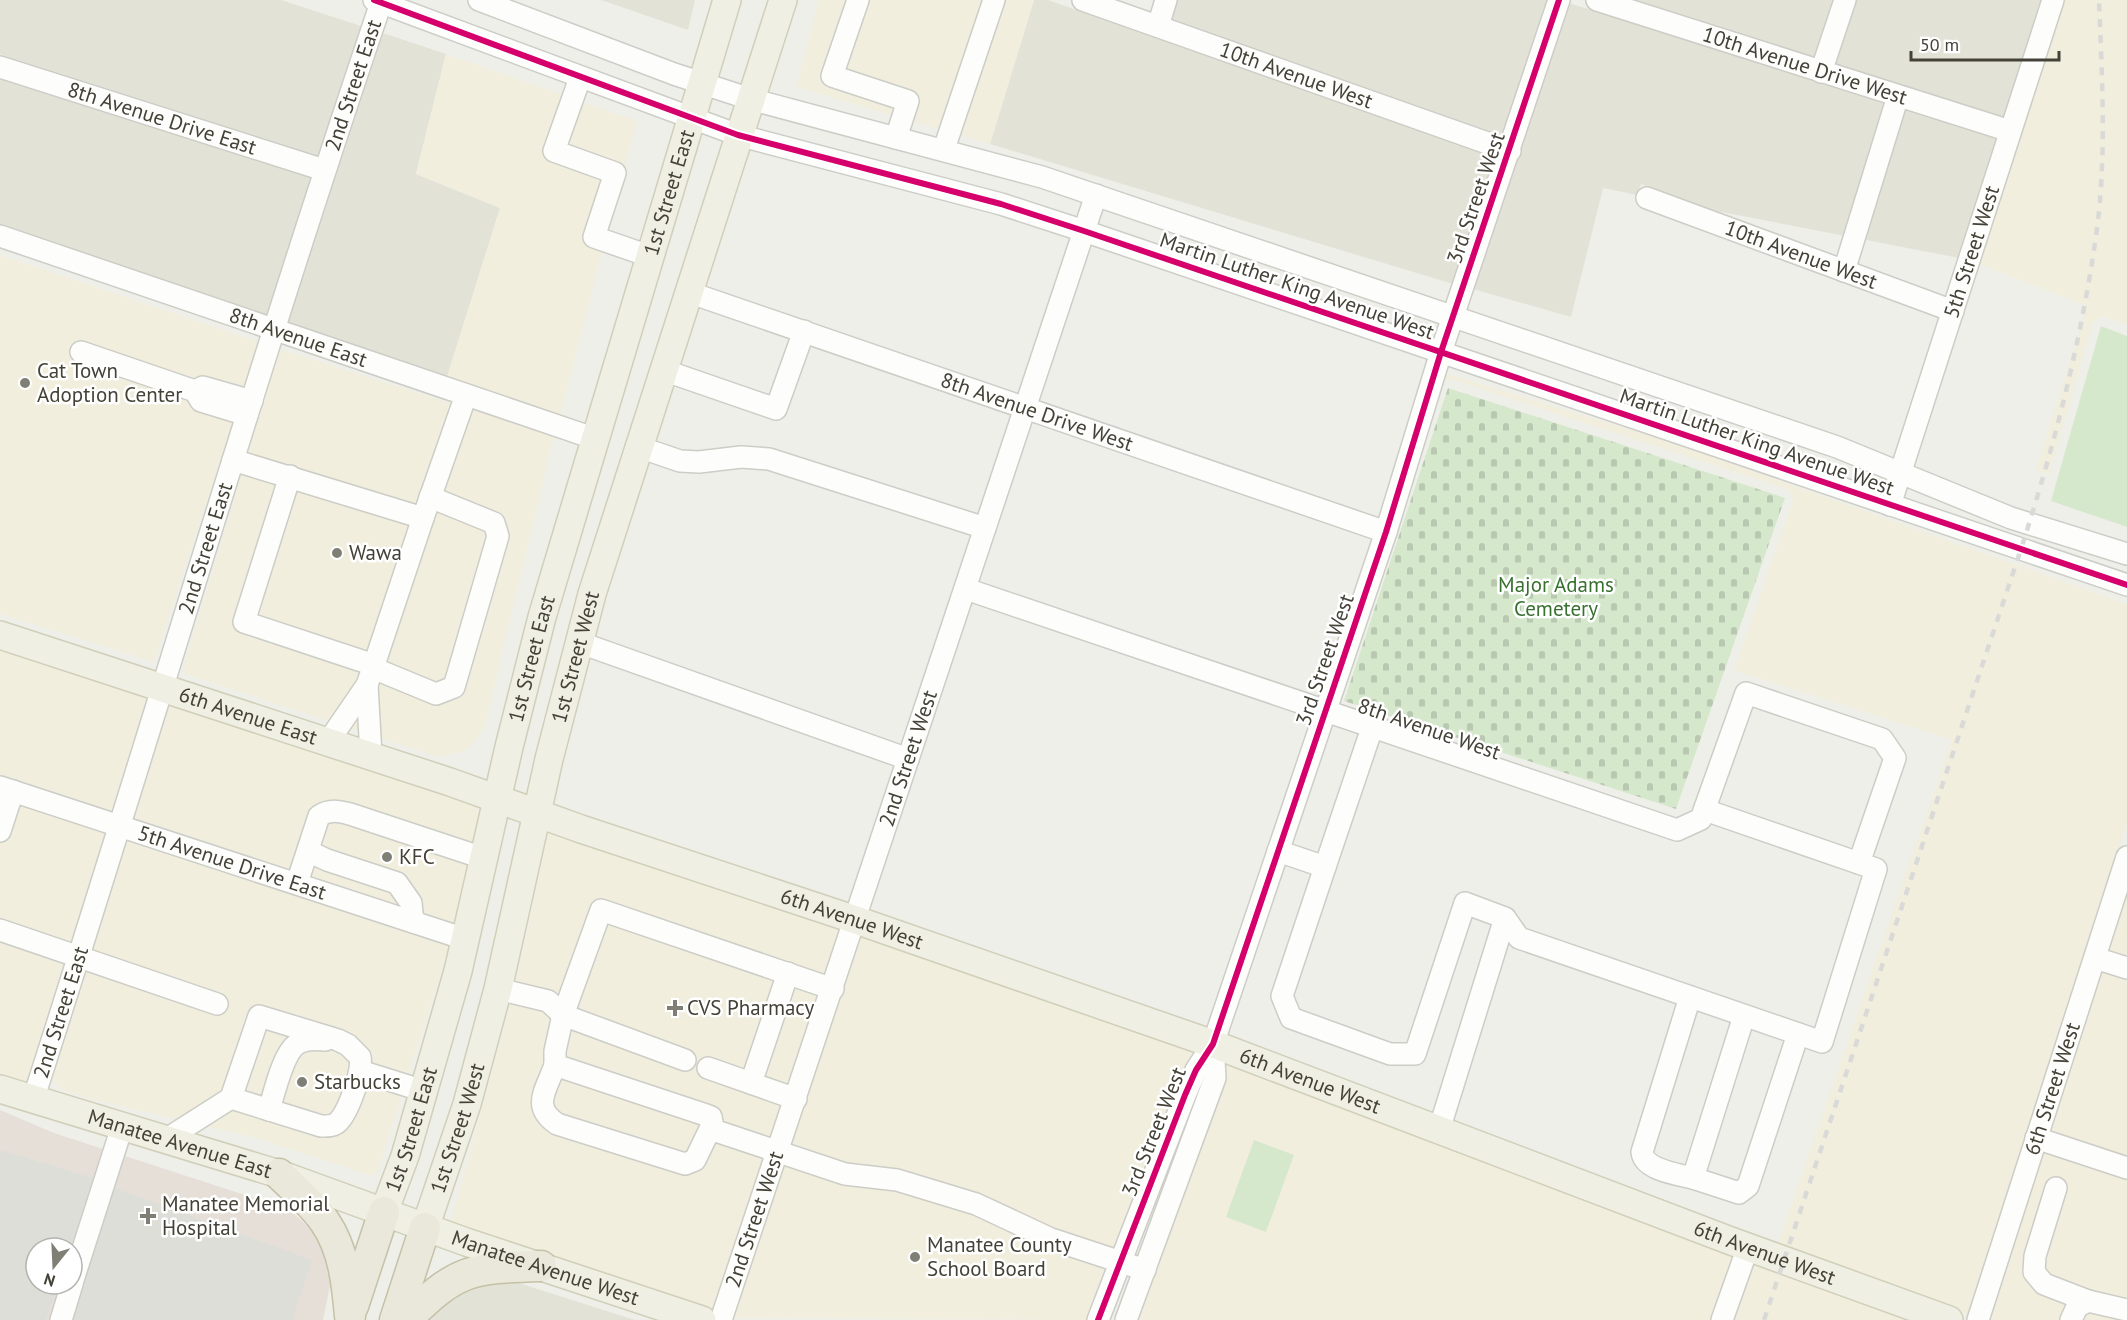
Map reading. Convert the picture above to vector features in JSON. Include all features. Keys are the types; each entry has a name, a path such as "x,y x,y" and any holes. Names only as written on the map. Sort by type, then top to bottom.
{"highway":[{"path":"279,1174 324,1221 338,1246 346,1278 350,1318"},
{"name":"1st Street East","path":"350,1318 384,1212"},
{"name":"1st Street West","path":"395,1320 425,1228"},
{"path":"406,1320 435,1291 461,1275 487,1267 541,1266"}],"main road":[{"name":"1st Street East","path":"384,1212 424,1091 465,939 536,639 689,119 727,0"},
{"name":"1st Street West","path":"425,1228 463,1115 498,989 578,642 738,135 783,0"},
{"name":"6th Avenue East","path":"0,635 497,798"},
{"name":"6th Avenue West","path":"497,798 1213,1044 1748,1248 1949,1320"},
{"name":"Manatee Avenue East","path":"0,1089 279,1174 425,1228"},
{"name":"Manatee Avenue West","path":"425,1228 702,1320"}],"street":[{"name":"Martin Luther King Avenue West","path":"480,0 700,84 944,149 1096,195 1826,443 2011,518 2127,554"},
{"path":"858,0 832,76 908,101 896,138"},
{"path":"944,149 994,0"},
{"name":"10th Avenue West","path":"1083,0 1510,151"},
{"path":"1158,26 1166,0"},
{"name":"3rd Street West","path":"1098,1320 1185,1095 1196,1070 1213,1044 1386,532 1441,352 1559,0"},
{"name":"10th Avenue Drive West","path":"1598,0 2010,131"},
{"path":"1821,72 1845,0"},
{"name":"5th Street West","path":"1890,505 2053,0"},
{"name":"Martin Luther King Avenue West","path":"379,1 689,119 738,135 982,199 1084,231 2127,585"},
{"name":"2nd Street East","path":"33,1100 379,1"},
{"name":"8th Avenue Drive East","path":"0,67 324,170"},
{"path":"580,78 554,151 615,173 594,237 649,256"},
{"path":"1844,271 1898,96"},
{"name":"2nd Street West","path":"721,1320 1096,195"},
{"name":"10th Avenue West","path":"1647,198 1953,311"},
{"name":"8th Avenue East","path":"0,236 596,439"},
{"name":"8th Avenue Drive West","path":"688,292 1386,532"},
{"path":"663,370 776,409 804,331"},
{"path":"81,352 195,391 201,401 249,408"},
{"path":"328,742 372,673 465,395"},
{"path":"639,447 680,461 699,462 741,457 769,459 985,528"},
{"path":"233,460 423,518"},
{"path":"290,476 244,622 372,673 436,694 454,687 498,536 494,523 430,497"},
{"name":"8th Avenue West","path":"966,589 1677,830 1701,819 1705,810"},
{"path":"578,642 908,759"},
{"path":"371,756 372,673"},
{"path":"1372,728 1282,996 1291,1018 1390,1054 1415,1054 1465,903 1505,918 1520,938 1822,1042 1876,869 1705,810 1746,693 1882,739 1895,758 1859,863"},
{"path":"0,831 7,789"},
{"name":"5th Avenue Drive East","path":"7,789 465,939"},
{"path":"297,883 319,816 327,811 337,811 483,858"},
{"path":"308,850 327,860 397,883 411,903 413,922"},
{"path":"1278,851 1325,867"},
{"name":"6th Street West","path":"1978,1320 2127,857"},
{"path":"555,1065 711,1117 710,1129 695,1160 685,1164 557,1124 544,1115 541,1106 555,1065 555,1051 563,1015 601,910 833,989"},
{"path":"1439,1130 1505,918"},
{"path":"0,930 217,1004"},
{"path":"2095,958 2127,968"},
{"path":"751,1083 788,974"},
{"path":"498,989 548,1001 563,1015 685,1060"},
{"path":"1690,997 1643,1142 1642,1156 1650,1165 1732,1192 1746,1189 1798,1034"},
{"path":"165,1140 231,1098 259,1016 338,1040 348,1045 360,1057 360,1071 344,1113 338,1122 332,1125 321,1126 231,1098"},
{"path":"1693,1178 1744,1016"},
{"path":"269,1110 289,1053 297,1044 308,1040 338,1040"},
{"name":"3rd Street West","path":"1126,1320 1215,1078 1213,1044"},
{"path":"708,1068 796,1099"},
{"path":"360,1071 424,1091"},
{"path":"84,1246 122,1127"},
{"path":"710,1129 778,1154 845,1174 897,1180 976,1204 1051,1239 1145,1270"},
{"path":"2036,1138 2127,1168"},
{"path":"2056,1188 2038,1246 2034,1272 2044,1284 2127,1311"},
{"path":"1722,1320 1748,1248"},
{"path":"61,1320 68,1296"},
{"path":"2071,1320 2076,1307 2088,1300"}],"shaded area":[{"path":"0,0 281,0 364,27 318,156 0,54"},
{"path":"601,0 695,0 688,30"},
{"path":"819,0 1034,0 990,144 796,87"},
{"path":"1034,0 1048,0 1497,158 1453,284 990,144"},
{"path":"1177,0 1549,0 1504,137 1171,18"},
{"path":"1635,0 1834,0 1815,58"},
{"path":"1856,0 2042,0 2004,117 1835,64"},
{"path":"2064,0 2127,0 2127,325 2101,316 2092,324 2049,475 2036,470 2087,306 1979,264"},
{"path":"1569,3 1996,139 1959,258 1711,210 1641,184 1637,195 1603,188 1571,317 1473,289"},
{"path":"383,33 446,54 416,174 500,208 447,377 287,323 334,174"},
{"path":"446,54 637,121 560,414 447,377 500,208 416,174"},
{"path":"0,79 311,178 268,317 0,224"},
{"path":"0,255 259,342 154,662 0,614"},
{"path":"279,349 554,436 485,725 476,741 463,751 442,757 429,754 182,673"},
{"path":"1445,373 1673,443 2127,604 2127,823 1969,1315 1777,1246 1952,740 1734,670 1793,501 1790,490 1451,379 1443,381"},
{"path":"0,647 149,695 115,812 0,774"},
{"path":"169,701 476,803 479,815 454,923 134,818"},
{"path":"0,799 108,834 26,1086 0,1077"},
{"path":"549,830 843,928 713,1312 451,1222 514,992"},
{"path":"127,841 449,946 377,1174 370,1175 256,1138 90,1099 61,1089 54,1082 52,1074"},
{"path":"2127,891 2127,956 2108,950"},
{"path":"862,935 1196,1050 1175,1091 1087,1320 733,1318"},
{"path":"2101,972 2127,981 2127,1156 2049,1130"},
{"path":"1224,1061 1914,1320 1137,1320 1225,1082"},
{"name":"Manatee Memorial Hospital","path":"0,1110 54,1133 276,1205 293,1213 315,1233 327,1257 331,1281 323,1320 0,1320"},
{"path":"0,1150 93,1178 74,1236 24,1236 24,1296 54,1296 46,1320 0,1320"},
{"path":"2042,1152 2127,1180 2127,1320 1989,1320"},
{"path":"112,1187 312,1260 292,1320 71,1320 78,1296 84,1296 84,1278"},
{"path":"510,1281 635,1320 426,1320 465,1287"}],"green space":[{"path":"2101,326 2127,336 2127,527 2051,501"},
{"name":"Major Adams Cemetery","path":"1448,388 1785,498 1676,809 1344,701"},
{"path":"1254,1140 1294,1155 1266,1232 1226,1217"}],"railway":[{"path":"1764,1320 2021,549 2045,472 2065,394 2090,276 2102,178 2103,118 2099,0"}],"cycle path":[{"path":"374,0 738,135 1001,204 2127,585"},
{"path":"1098,1320 1185,1095 1196,1070 1213,1044 1386,532 1441,352 1559,0"}],"place":[{"name":"Cat Town Adoption Center","path":"25,383"},
{"name":"Wawa","path":"337,553"},
{"name":"KFC","path":"387,857"},
{"name":"CVS Pharmacy","path":"675,1008"},
{"name":"Starbucks","path":"302,1082"},
{"name":"Manatee Memorial Hospital","path":"148,1216"},
{"name":"Manatee County School Board","path":"915,1257"}]}
